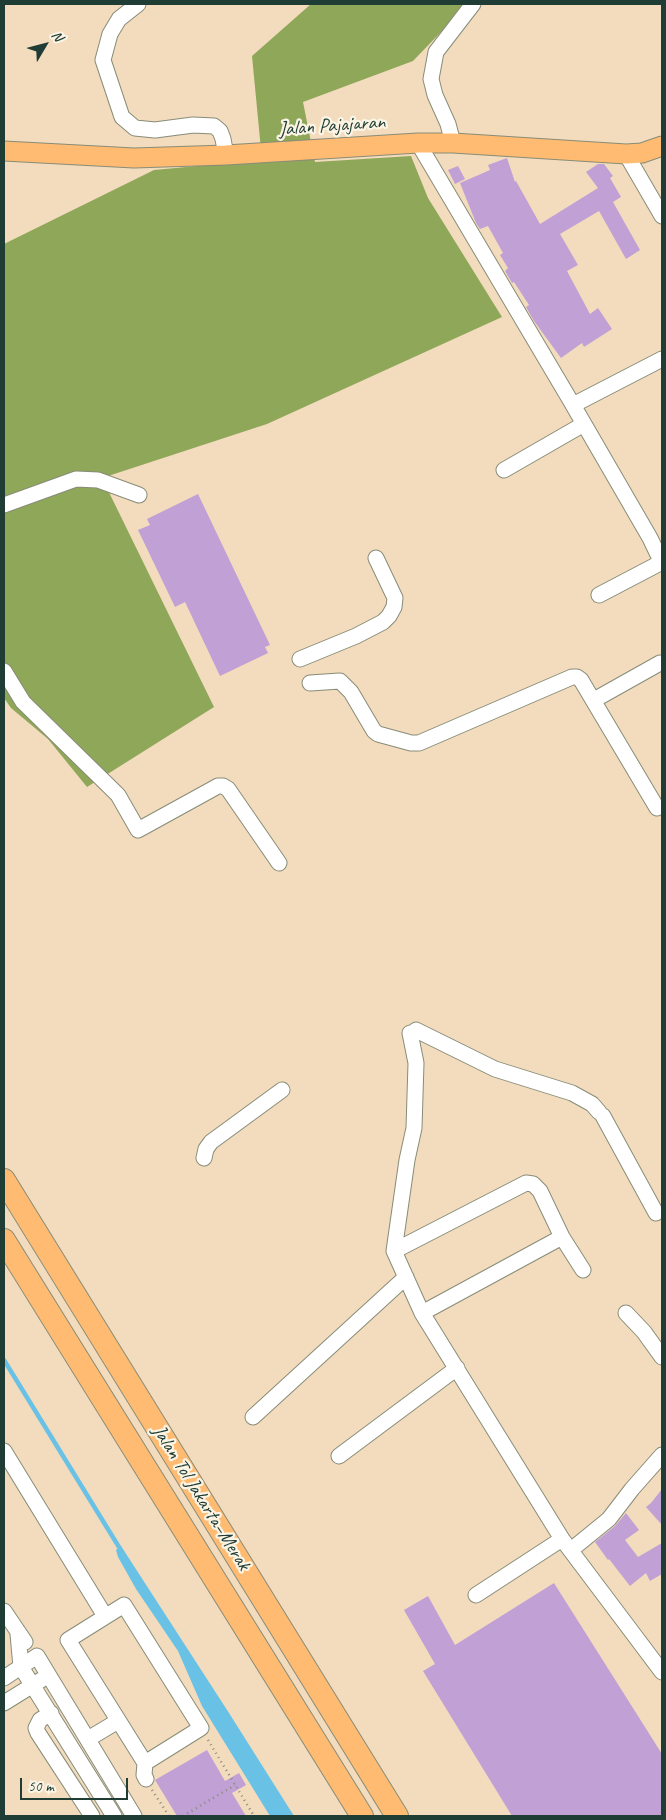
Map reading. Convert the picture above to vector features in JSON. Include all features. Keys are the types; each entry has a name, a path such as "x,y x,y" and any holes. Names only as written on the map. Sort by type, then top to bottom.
{"highway":[{"name":"Jalan Tol Jakarta–Merak","path":"4,1180 397,1816"},
{"name":"Jalan Tol Jakarta–Merak","path":"4,1240 362,1816"}],"main road":[{"name":"Jalan Pajajaran","path":"4,150 134,158 226,155 418,143 453,143 626,154 642,153 662,146"}],"street":[{"path":"138,4 119,19 114,27 110,34 103,60 122,117 134,128 155,130 193,124 214,126 220,131 226,155"},
{"path":"453,143 431,78 436,52 473,4"},
{"path":"418,143 584,424 656,534 662,563 599,595"},
{"path":"626,154 662,216"},
{"path":"573,405 662,359"},
{"path":"504,470 584,424"},
{"path":"4,505 76,478 98,480 139,495"},
{"path":"300,659 356,636 383,622 389,616 394,607 395,598 376,558"},
{"path":"594,700 660,663"},
{"path":"4,671 23,702 118,795 138,830 218,786 223,786 228,789 279,863"},
{"path":"310,683 340,681 352,692 374,731 378,734 419,743 572,677 577,677 594,700 657,808"},
{"path":"656,1213 601,1114 592,1104 572,1093 495,1069 413,1031 416,1063 414,1128 407,1160 394,1251 422,1313 567,1545 657,1654 662,1672"},
{"path":"204,1158 206,1149 211,1142 282,1090"},
{"path":"394,1251 526,1183 533,1184 540,1191 562,1237 583,1270"},
{"path":"422,1313 562,1237"},
{"path":"252,1417 406,1277"},
{"path":"626,1313 644,1332 662,1357"},
{"path":"339,1456 457,1368"},
{"path":"4,1452 105,1616"},
{"path":"476,1595 567,1545 609,1519 662,1455"},
{"path":"145,1763 201,1728 124,1605 68,1640 145,1763 144,1775 146,1779"},
{"path":"4,1611 18,1634 37,1656 134,1816"},
{"path":"10,1672 18,1634"},
{"path":"10,1672 37,1656"},
{"path":"10,1672 33,1685 114,1816"},
{"path":"4,1703 49,1676"},
{"path":"51,1714 40,1720 36,1728 38,1733 92,1816"},
{"path":"88,1739 118,1721"}],"path":[{"path":"201,1728 254,1816"},
{"path":"146,1779 169,1816"},
{"path":"183,1816 235,1785"}],"green space":[{"path":"311,4 468,4 413,61 303,102 315,162 411,156 428,198 502,317 267,424 102,478 214,707 87,787 48,739 11,708 4,698 4,244 154,170 262,160 252,56"}],"water":[{"path":"121,1546 294,1816 270,1816 202,1706 178,1651 136,1589 118,1557 116,1550"}],"building":[{"path":"507,158 515,182 540,224 598,188 586,172 598,164 604,164 613,176 610,178 621,197 613,202 640,250 626,259 599,211 560,234 578,265 567,271 590,314 598,308 612,329 584,347 582,343 561,358 534,321 526,307 529,305 505,271 508,268 500,255 503,253 488,226 480,229 476,223 460,183 490,170 488,165"},
{"path":"458,166 465,179 455,184 448,170"},
{"path":"198,494 270,645 265,647 268,653 220,676 185,602 175,607 138,530 150,525 147,519"},
{"path":"662,1489 662,1525 646,1507"},
{"path":"626,1513 639,1530 625,1540 638,1557 662,1543 662,1574 650,1581 646,1573 630,1586 595,1542 615,1526"},
{"path":"554,1583 662,1754 662,1816 512,1816 423,1671 435,1664 404,1610 428,1596 455,1645"},
{"path":"207,1750 225,1781 239,1773 246,1785 232,1793 246,1816 177,1816 155,1780"}],"waterway":[{"path":"4,1360 122,1552"}]}
